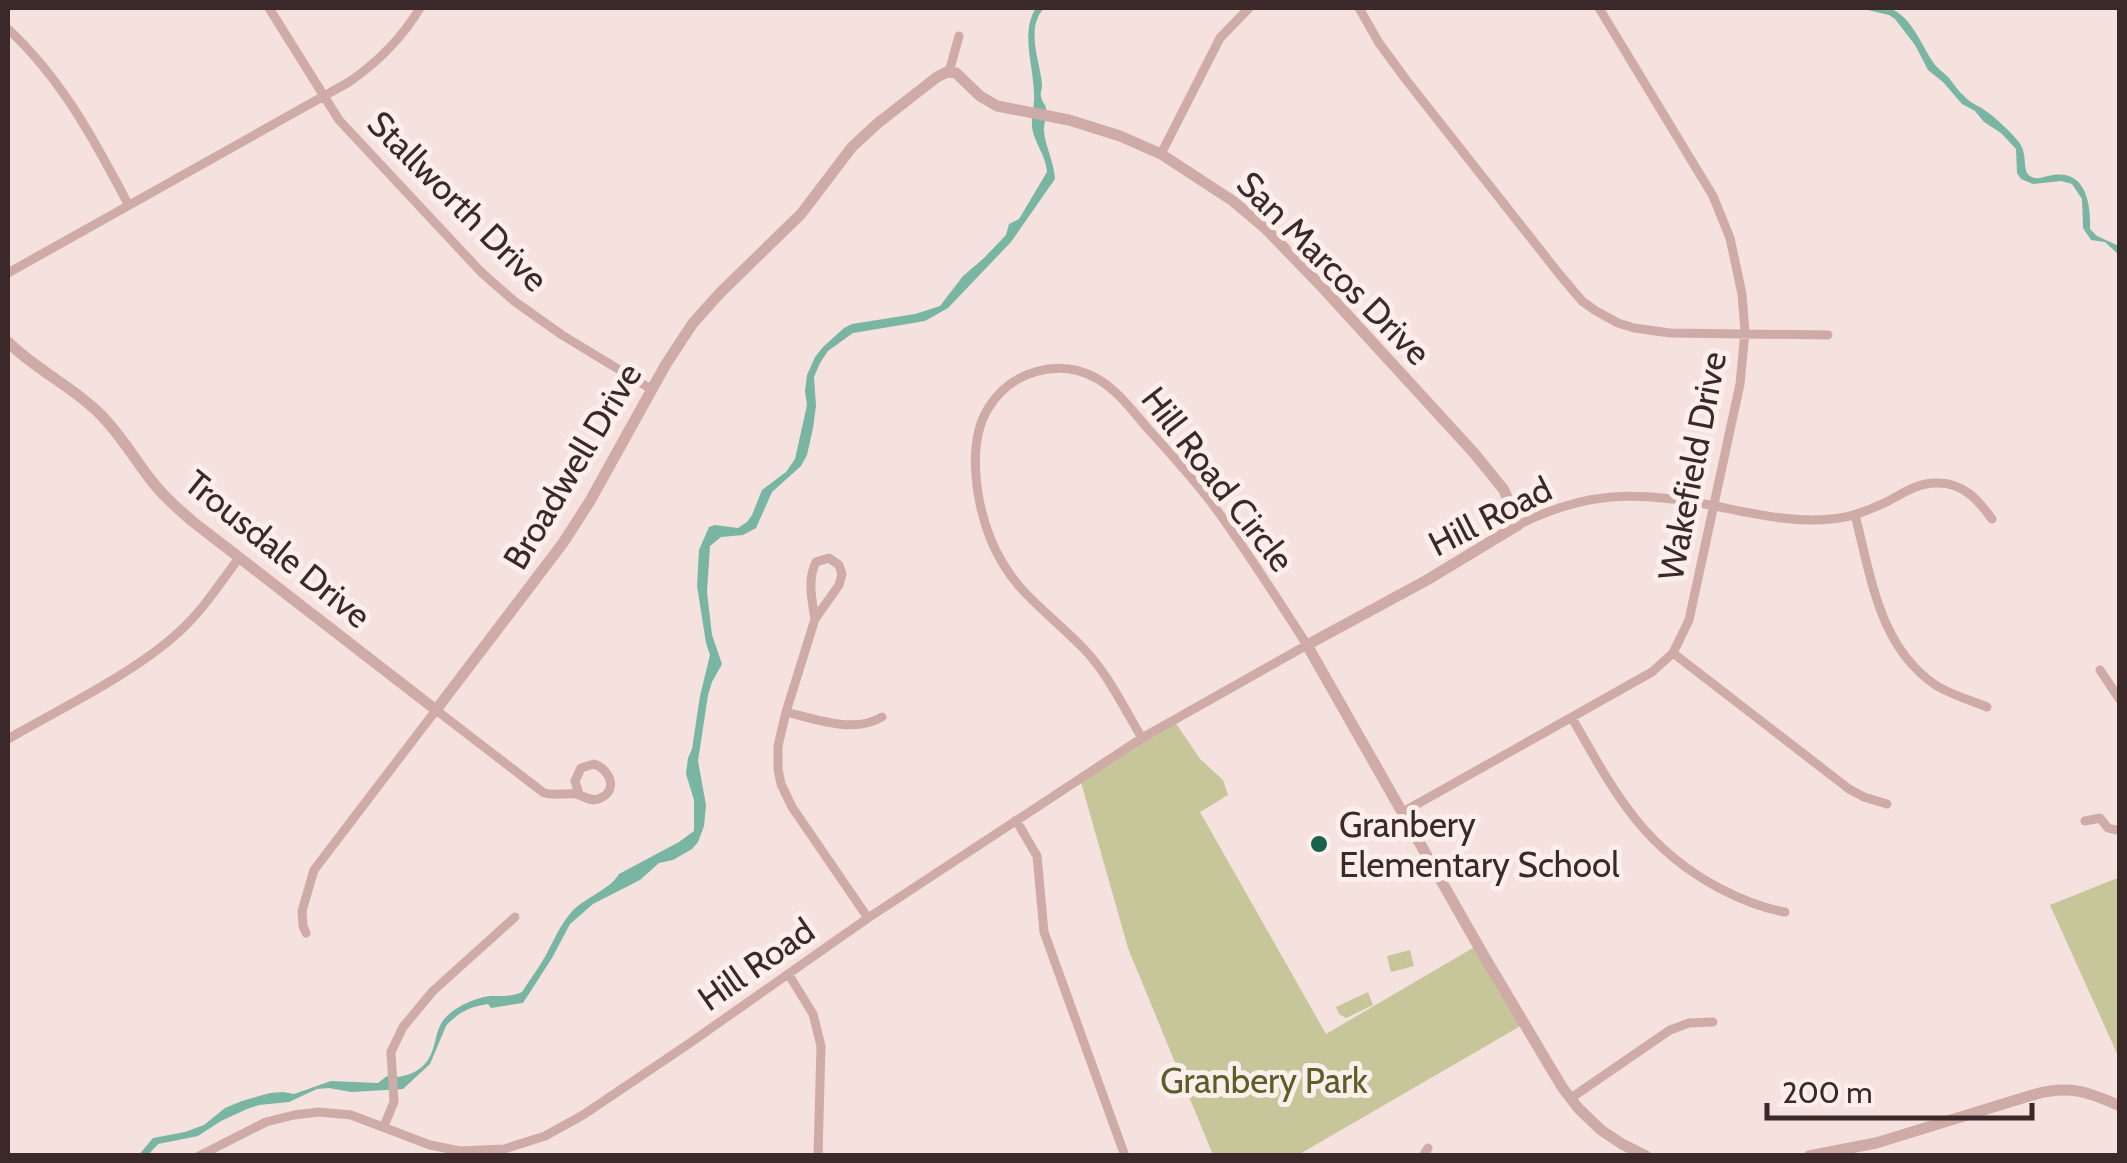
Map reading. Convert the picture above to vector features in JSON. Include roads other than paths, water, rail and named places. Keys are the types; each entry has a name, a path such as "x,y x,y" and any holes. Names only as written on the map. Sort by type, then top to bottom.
{"street":[{"name":"Stallworth Drive","path":"269,8 339,120 502,291 562,336 651,390"},
{"path":"8,273 361,73 381,57 420,8"},
{"path":"1161,154 1210,55 1226,30 1248,8"},
{"path":"1358,8 1407,81 1582,301 1610,320 1670,333 1828,335"},
{"name":"Wakefield Drive","path":"1599,8 1720,210 1739,275 1745,332 1740,384 1689,620 1673,653"},
{"path":"8,29 46,70 80,117 128,204"},
{"path":"950,72 959,36"},
{"name":"San Marcos Drive","path":"950,72 962,76 973,90 1007,109 1101,129 1161,154 1244,210 1322,287 1491,472 1506,493 1518,525"},
{"name":"Broadwell Drive","path":"306,933 302,911 314,870 563,543 651,390 700,314 801,214 852,148 936,78 950,72"},
{"name":"Trousdale Drive","path":"8,342 26,360 101,414 158,488 192,521 436,710"},
{"name":"Hill Road Circle","path":"1142,738 1091,657 1016,583 998,554 984,518 977,486 980,429 996,398 1024,376 1047,369 1076,370 1097,378 1115,392 1214,506 1307,645"},
{"name":"Hill Road","path":"199,1156 256,1126 294,1114 334,1112 460,1150 504,1149 530,1142 582,1115 868,918 1142,738 1427,580 1518,525 1564,506 1612,496 1653,496 1789,520 1818,520 1855,515 1915,487 1938,482 1969,492 1992,519"},
{"path":"1855,515 1881,613 1900,652 1941,688 1987,707"},
{"path":"8,739 164,645 195,616 239,558"},
{"path":"815,620 811,575 816,562 829,558 839,565 841,580 815,620 786,712 778,752 779,778 798,816 868,918"},
{"path":"1307,645 1570,1098 1605,1134 1646,1156"},
{"path":"1403,812 1652,672 1673,653 1849,789 1887,804"},
{"path":"2100,670 2120,700"},
{"path":"436,710 538,790 561,796 579,794 591,800 603,796 610,785 607,771 594,764 581,768 575,782 579,794"},
{"path":"786,712 860,725 882,717"},
{"path":"1572,718 1627,810 1666,853 1728,892 1758,906 1785,912"},
{"path":"2085,821 2100,818 2108,828 2120,832"},
{"path":"1016,820 1038,859 1044,932 1125,1156"},
{"path":"384,1126 392,1110 391,1052 403,1028 443,981 515,917"},
{"path":"789,976 812,1014 821,1046 818,1156"},
{"path":"1570,1098 1666,1032 1685,1024 1713,1022"},
{"path":"1809,1156 1857,1151 2060,1089 2088,1093 2120,1106"}],"place":[{"name":"Granbery Elementary School","path":"1319,844"}],"park label":[{"name":"Granbery Park","path":"1264,1080"}]}
